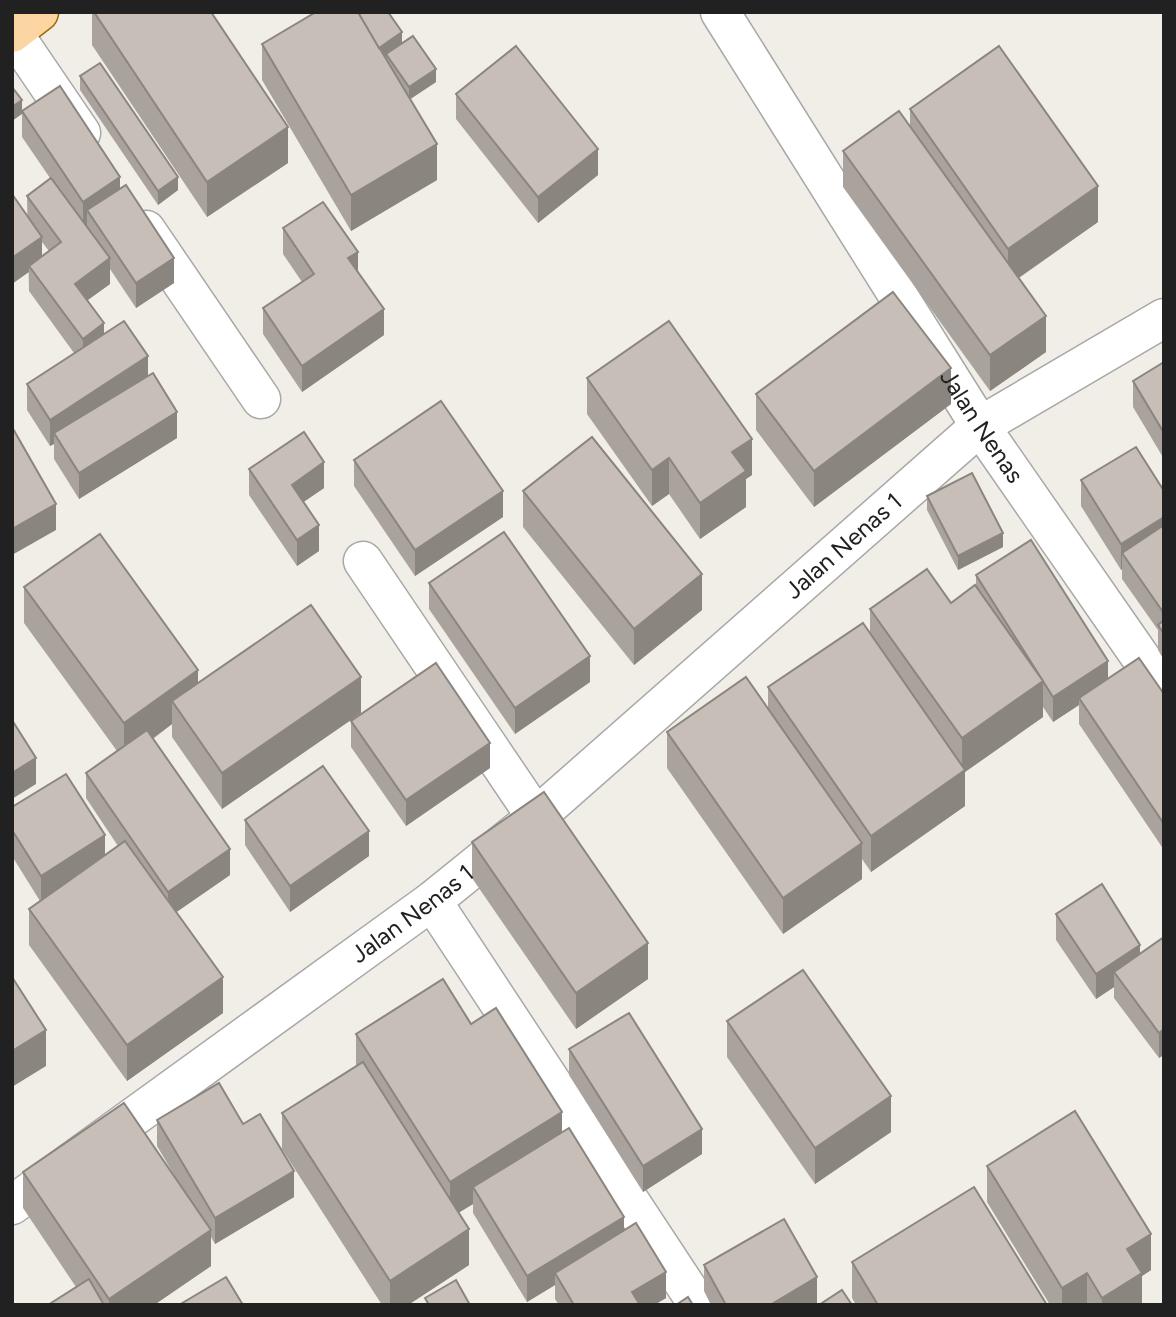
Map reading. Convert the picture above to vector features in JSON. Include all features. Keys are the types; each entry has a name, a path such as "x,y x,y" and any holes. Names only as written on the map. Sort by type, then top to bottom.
{"main road":[{"path":"12,33 39,12"}],"street":[{"name":"Jalan Nenas","path":"720,12 980,426 1164,691"},
{"path":"12,33 98,159"},
{"path":"129,204 261,399"},
{"name":"Jalan Nenas 1","path":"12,1205 432,901 536,817 980,426 1164,318"},
{"path":"363,561 536,817"},
{"path":"432,901 693,1297"}],"building":[{"path":"94,12 211,12 288,127 207,182"},
{"path":"316,12 358,12 437,144 351,195 262,44"},
{"path":"358,12 388,12 402,32 379,48"},
{"path":"413,36 436,69 409,87 386,54"},
{"path":"516,46 598,149 538,197 456,94"},
{"path":"999,46 1098,186 1008,249 910,109"},
{"path":"100,63 178,177 158,191 80,76"},
{"path":"60,86 120,177 83,202 22,111"},
{"path":"12,87 22,100 12,107"},
{"path":"899,111 1046,316 990,355 843,151"},
{"path":"51,178 110,258 75,284 104,323 83,339 29,266 61,242 27,196"},
{"path":"126,185 174,258 136,283 87,210"},
{"path":"12,194 42,237 12,258"},
{"path":"323,202 358,252 348,258 384,309 302,366 263,308 314,274 283,228"},
{"path":"893,292 951,368 814,471 756,394"},
{"path":"124,321 148,356 50,420 27,384"},
{"path":"669,321 752,439 732,452 746,471 700,503 669,458 652,470 587,378"},
{"path":"1164,362 1164,433 1133,381"},
{"path":"153,373 177,412 79,473 54,433"},
{"path":"441,401 503,491 415,550 354,460"},
{"path":"12,427 56,504 12,529"},
{"path":"304,432 324,462 292,485 319,525 297,540 249,469"},
{"path":"592,437 702,574 634,629 523,491"},
{"path":"1136,447 1164,491 1164,517 1121,544 1081,480"},
{"path":"972,473 1003,533 958,556 927,496"},
{"path":"1164,525 1164,611 1163,612 1122,553"},
{"path":"504,532 590,656 515,708 429,583"},
{"path":"100,534 198,670 124,723 24,587"},
{"path":"1031,540 1108,661 1053,697 976,575"},
{"path":"927,569 951,603 975,585 1043,681 962,738 870,609"},
{"path":"311,605 361,677 222,773 172,701"},
{"path":"1164,620 1164,634 1158,625"},
{"path":"863,623 965,770 871,836 768,687"},
{"path":"1139,658 1164,694 1164,824 1079,698"},
{"path":"436,663 490,743 406,800 351,721"},
{"path":"746,677 862,843 783,898 667,732"},
{"path":"12,720 36,758 12,773"},
{"path":"147,730 230,849 168,892 86,773"},
{"path":"323,766 369,831 290,886 245,820"},
{"path":"66,774 105,835 41,876 12,830 12,807"},
{"path":"544,792 648,943 576,993 472,842"},
{"path":"125,841 223,977 127,1045 29,909"},
{"path":"1102,884 1140,945 1096,974 1056,914"},
{"path":"1164,937 1164,1029 1159,1033 1114,972"},
{"path":"803,970 891,1096 815,1148 727,1021"},
{"path":"12,977 46,1030 12,1051"},
{"path":"443,979 471,1024 496,1008 562,1112 450,1182 356,1034"},
{"path":"629,1013 702,1129 643,1166 569,1049"},
{"path":"363,1062 469,1229 390,1281 282,1113"},
{"path":"219,1083 243,1124 260,1114 294,1171 215,1218 157,1120"},
{"path":"124,1103 211,1230 109,1299 23,1172"},
{"path":"1075,1111 1151,1234 1127,1249 1142,1273 1102,1298 1087,1273 1062,1288 987,1166"},
{"path":"569,1128 624,1217 527,1276 473,1187"},
{"path":"974,1187 1047,1305 878,1305 852,1262"},
{"path":"784,1219 817,1277 770,1305 726,1305 704,1265"},
{"path":"636,1223 666,1272 632,1292 640,1305 574,1305 555,1273"},
{"path":"226,1277 243,1305 179,1305"},
{"path":"89,1279 104,1305 48,1305"},
{"path":"456,1280 470,1305 429,1305 425,1298"},
{"path":"842,1290 852,1305 819,1305"},
{"path":"688,1297 693,1305 676,1305"}]}
